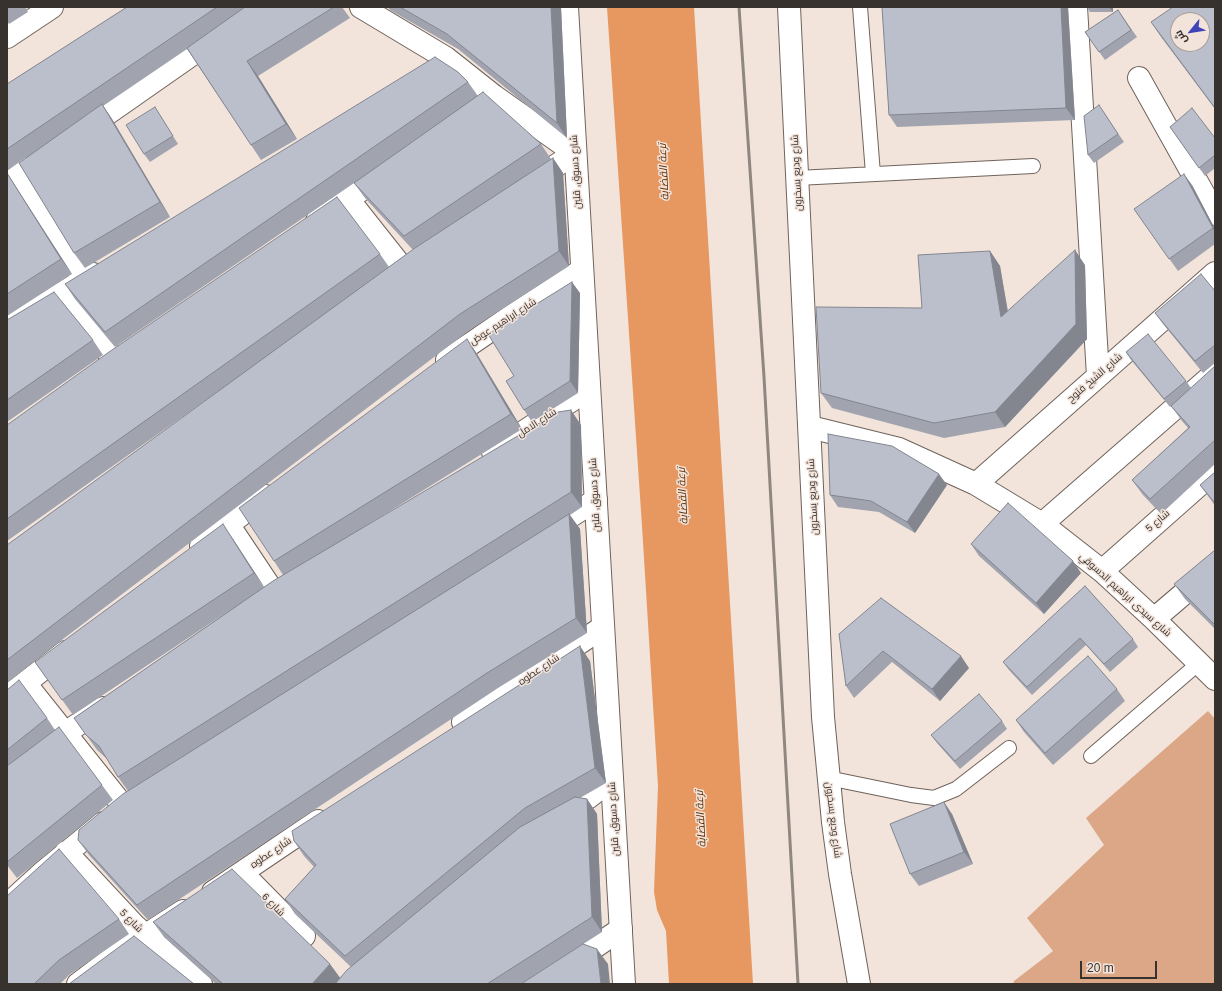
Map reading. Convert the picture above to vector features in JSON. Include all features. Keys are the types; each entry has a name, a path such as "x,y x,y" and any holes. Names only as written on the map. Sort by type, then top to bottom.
{"street":[{"path":"7,37 52,7"},
{"path":"84,279 13,179 260,7"},
{"path":"361,7 446,58 494,96 575,154 515,192"},
{"name":"شارع دسوق, قلين","path":"567,7 624,984"},
{"name":"شارع وديع بسخرون","path":"788,7 810,427 823,717 828,778 840,874 859,984"},
{"path":"1076,7 1098,376"},
{"path":"425,70 446,58"},
{"path":"1139,78 1215,214"},
{"path":"475,109 494,96"},
{"path":"302,231 400,162"},
{"path":"348,199 402,266"},
{"path":"7,327 111,262"},
{"name":"شارع ابراهيم عوض","path":"433,371 510,317 582,270"},
{"name":"شارع الشيخ فتوح","path":"976,484 1215,273"},
{"path":"60,294 122,356 96,373"},
{"path":"1042,524 1215,373"},
{"name":"شارع الامل","path":"475,463 589,390"},
{"name":"شارع سيدى ابراهيم الدسوقي","path":"810,427 899,449 976,484 1042,524 1102,570 1215,679"},
{"name":"شارع 5","path":"1102,570 1215,471"},
{"path":"185,558 280,486"},
{"path":"529,543 596,500"},
{"path":"228,524 281,588 255,606"},
{"path":"1154,619 1215,567"},
{"name":"شارع عطوه","path":"445,734 603,627"},
{"path":"7,697 80,640"},
{"path":"11,893 130,802 65,733 25,683"},
{"path":"7,777 65,733 118,698"},
{"path":"549,826 612,779"},
{"name":"شارع عطوه","path":"78,984 146,935 334,811"},
{"name":"شارع 5","path":"66,852 146,935 201,984"},
{"name":"شارع 6","path":"242,873 304,936"},
{"path":"537,984 564,968 620,929"}],"lane":[{"path":"860,7 873,174"},
{"path":"797,178 1033,166"},
{"path":"1091,756 1199,663"},
{"path":"828,778 911,795 934,798 956,789 1009,748"}],"shaded area":[{"path":"1208,711 1215,719 1215,984 1013,984 1014,981 1053,951 1027,918 1104,845 1086,818"}],"water":[{"name":"ترعة القضابة","path":"607,7 694,7 753,984 669,984 666,931 657,910 654,892 658,786"}],"building":[{"path":"127,7 217,7 7,149 7,84"},
{"path":"245,7 334,7 247,61 286,124 251,145 187,48"},
{"path":"400,7 551,7 557,123 447,34"},
{"path":"882,7 1061,7 1066,108 889,115"},
{"path":"1173,7 1215,7 1215,108 1173,52 1210,52 1210,12 1170,12 1170,48 1151,22"},
{"path":"1118,10 1131,30 1099,52 1085,32"},
{"path":"435,57 458,72 468,82 105,332 65,284"},
{"path":"483,92 541,144 404,236 354,183"},
{"path":"102,104 160,202 74,253 19,163"},
{"path":"1099,105 1118,134 1088,155 1084,116"},
{"path":"155,107 173,136 144,154 126,125"},
{"path":"1192,108 1215,138 1215,155 1199,168 1170,127"},
{"path":"553,158 559,251 460,314 7,660 7,545 415,248"},
{"path":"7,173 61,259 7,294"},
{"path":"1184,174 1213,228 1169,259 1134,209"},
{"path":"337,197 380,254 7,519 7,425 109,352"},
{"path":"1075,250 1076,324 995,412 934,423 821,393 816,307 922,308 918,255 990,251 1001,317"},
{"path":"1201,274 1215,291 1215,345 1195,361 1155,313"},
{"path":"572,282 570,381 524,410 506,381 514,376 488,334"},
{"path":"54,292 93,340 7,400 7,320"},
{"path":"1148,334 1186,381 1164,399 1126,352"},
{"path":"467,339 511,414 274,561 239,508"},
{"path":"1215,366 1215,440 1150,499 1132,480 1190,427 1171,406"},
{"path":"571,410 571,492 118,777 99,746 86,735 74,718 273,581 558,412"},
{"path":"828,434 892,446 939,474 907,522 871,501 830,495"},
{"path":"1215,472 1215,503 1200,485"},
{"path":"1008,503 1073,561 1036,603 971,544"},
{"path":"569,514 576,618 487,673 137,905 78,840 79,830 123,794"},
{"path":"223,524 254,573 62,700 35,662"},
{"path":"1215,550 1215,625 1174,584"},
{"path":"1085,586 1133,639 1104,664 1080,638 1027,687 1003,662"},
{"path":"881,598 961,656 932,689 883,651 846,686 839,634"},
{"path":"580,646 595,768 525,808 345,956 285,899 316,865 294,841 292,831"},
{"path":"1088,656 1117,689 1045,753 1016,720"},
{"path":"19,680 47,718 7,750 7,690"},
{"path":"979,694 1002,721 955,761 931,735"},
{"path":"59,727 102,785 7,862 7,766"},
{"path":"575,797 587,799 592,917 487,984 335,984 347,970 520,827"},
{"path":"944,802 964,852 910,874 890,824"},
{"path":"59,849 119,919 59,960 34,984 7,984 7,896"},
{"path":"232,869 330,964 312,984 223,984 153,922"},
{"path":"134,936 194,984 69,984"},
{"path":"583,944 597,949 601,984 521,984"}],"railway":[{"path":"739,7 764,377 798,984"}]}
